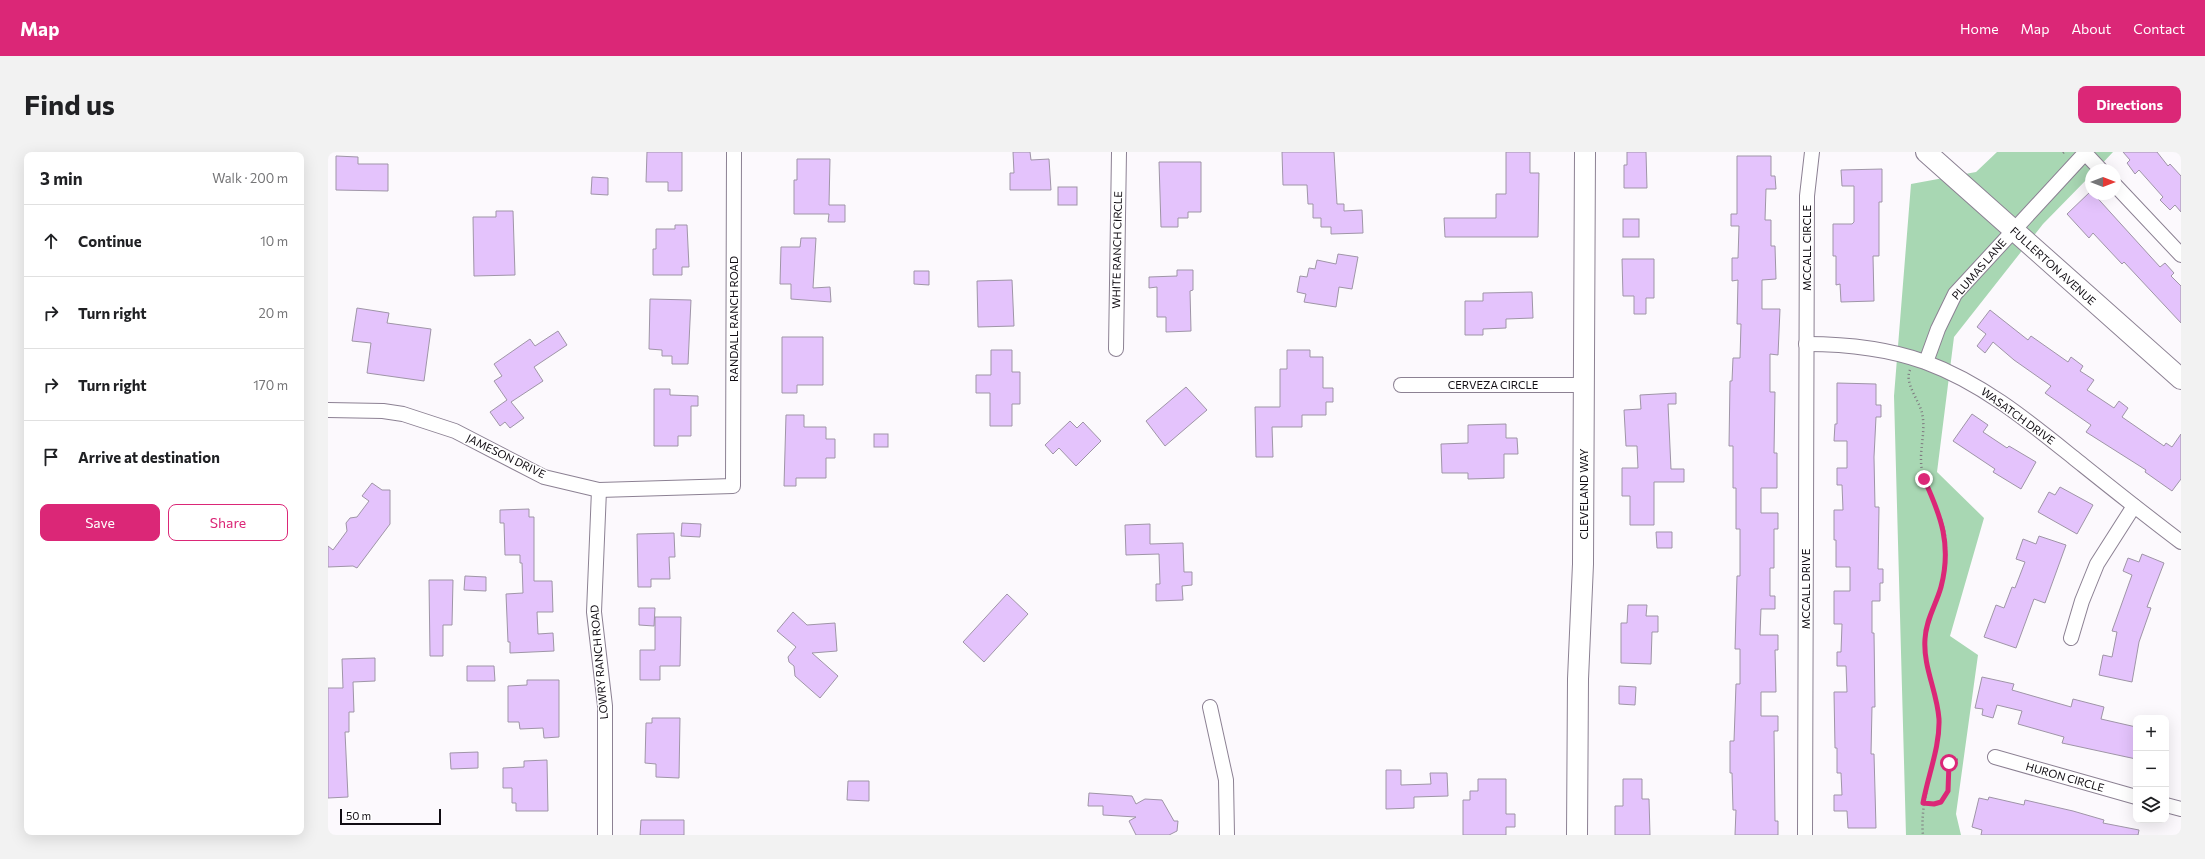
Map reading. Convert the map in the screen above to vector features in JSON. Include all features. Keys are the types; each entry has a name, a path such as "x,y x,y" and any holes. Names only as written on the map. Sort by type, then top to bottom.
{"street":[{"name":"RANDALL RANCH ROAD","path":"733,486 734,152"},
{"name":"WHITE RANCH CIRCLE","path":"1116,349 1119,152"},
{"name":"CLEVELAND WAY","path":"1578,835 1578,679 1583,564 1585,152"},
{"name":"MCCALL CIRCLE","path":"1806,344 1807,196 1812,152"},
{"name":"FULLERTON AVENUE","path":"1926,152 2181,379"},
{"name":"PLUMAS LANE","path":"1926,362 1938,329 1955,294 2085,153"},
{"path":"2085,153 2095,164"},
{"path":"2121,191 2181,255"},
{"name":"WASATCH DRIVE","path":"1806,344 1843,344 1882,350 1926,362 1974,384 2018,413 2181,542"},
{"name":"MCCALL DRIVE","path":"1805,835 1806,344"},
{"name":"CERVEZA CIRCLE","path":"1401,385 1584,385"},
{"name":"JAMESON DRIVE","path":"328,410 383,411 403,414 455,431 544,477 599,490 733,486"},
{"name":"LOWRY RANCH ROAD","path":"599,490 594,612 605,706 605,835"},
{"path":"2071,638 2082,600 2097,564 2134,506"},
{"path":"1210,707 1226,780 1227,835"},
{"name":"HURON CIRCLE","path":"1994,757 2133,796"},
{"path":"2169,806 2181,809"}],"path":[{"path":"1911,369 1909,373 1911,386 1922,412 1923,425 1920,462 1924,479 1938,508 1944,530 1946,551 1940,588 1928,620 1925,638 1925,656 1937,701 1939,720 1938,738 1923,803 1923,835"},
{"path":"1923,803 1934,804 1941,802 1948,791 1949,763 1960,758"}],"green space":[{"path":"1997,152 2113,152 2102,164 2085,164 2085,181 2043,224 1954,337 1937,472 1984,518 1950,636 1978,655 1956,814 1961,835 1906,835 1894,396 1911,184 1976,172"}],"building":[{"path":"647,152 682,152 682,191 668,191 668,182 646,182"},
{"path":"1013,152 1030,152 1031,160 1049,159 1051,190 1010,190 1010,173 1014,173"},
{"path":"1282,152 1334,152 1337,204 1344,204 1344,211 1362,210 1363,233 1331,234 1331,227 1321,227 1321,218 1313,218 1313,204 1308,204 1307,185 1283,185"},
{"path":"1506,152 1530,152 1530,173 1539,173 1538,237 1445,237 1444,218 1496,218 1496,194 1506,194"},
{"path":"1627,152 1646,152 1647,188 1624,188 1624,165 1627,165"},
{"path":"2123,152 2157,152 2168,166 2170,164 2181,176 2181,212 2175,205 2170,210 2160,200 2163,197 2139,170 2135,174 2127,163 2130,160"},
{"path":"336,156 358,157 358,164 388,164 388,191 336,190"},
{"path":"1737,156 1771,156 1771,176 1775,176 1776,189 1766,189 1765,220 1771,220 1771,246 1775,246 1776,279 1762,280 1762,309 1780,309 1778,355 1770,354 1770,392 1775,392 1774,453 1777,453 1777,488 1761,488 1761,513 1778,513 1778,529 1774,529 1774,568 1770,568 1770,596 1775,596 1775,609 1761,609 1760,635 1778,635 1778,650 1775,650 1776,692 1761,692 1761,716 1778,716 1778,731 1774,731 1775,821 1778,821 1778,835 1735,835 1736,810 1733,810 1732,773 1730,773 1730,741 1734,741 1736,684 1740,684 1740,649 1735,649 1737,576 1740,576 1740,529 1736,529 1736,488 1733,488 1733,446 1729,446 1730,381 1732,381 1733,358 1740,358 1741,324 1737,324 1738,280 1732,281 1732,258 1738,258 1739,226 1731,226 1731,214 1737,214"},
{"path":"797,159 830,159 829,205 845,205 845,222 828,222 829,214 794,214 794,180 797,180"},
{"path":"1159,162 1201,162 1201,212 1188,212 1188,218 1178,218 1178,227 1161,227"},
{"path":"1882,169 1882,202 1879,202 1879,256 1873,256 1874,301 1841,302 1840,284 1836,285 1836,256 1833,256 1833,224 1852,224 1854,222 1854,186 1842,186 1841,170"},
{"path":"592,177 608,178 608,195 591,194"},
{"path":"1058,187 1077,187 1077,205 1058,205"},
{"path":"2085,197 2085,200 2099,200 2160,267 2165,263 2174,273 2171,276 2181,286 2181,323 2124,262 2122,264 2093,233 2089,238 2067,214"},
{"path":"496,211 513,211 515,275 474,276 473,217 496,217"},
{"path":"1623,219 1639,219 1639,237 1623,237"},
{"path":"675,225 687,225 689,267 682,267 682,275 653,275 653,249 656,249 656,229 675,229"},
{"path":"801,238 816,238 813,288 830,287 831,302 791,299 791,284 780,284 781,247 800,247"},
{"path":"1338,254 1358,257 1352,289 1339,287 1336,307 1304,302 1306,294 1297,292 1300,276 1307,277 1309,268 1315,269 1317,260 1336,264"},
{"path":"1622,259 1654,259 1654,298 1646,298 1646,314 1634,314 1634,296 1623,296"},
{"path":"1177,270 1193,270 1193,290 1190,291 1191,331 1166,332 1166,317 1157,317 1157,287 1149,288 1149,277 1177,276"},
{"path":"914,271 929,271 929,285 914,284"},
{"path":"1012,280 1014,326 978,327 977,281"},
{"path":"1532,292 1533,318 1506,319 1506,328 1483,329 1483,335 1465,335 1465,301 1483,301 1483,293"},
{"path":"650,299 691,300 688,364 672,364 672,356 662,356 662,350 649,349"},
{"path":"357,308 389,313 387,323 431,329 424,381 367,373 371,343 352,341"},
{"path":"1990,310 2028,340 2031,336 2068,362 2071,357 2083,366 2080,371 2094,380 2087,390 2114,408 2119,401 2128,408 2122,417 2164,446 2166,443 2172,447 2181,434 2181,479 2172,491 2145,472 2146,470 2086,432 2091,425 2045,393 2051,386 2014,360 1993,342 1985,353 1977,346 1986,334 1977,327"},
{"path":"558,331 567,345 534,367 543,381 511,402 524,418 510,428 505,422 500,426 490,412 507,400 494,381 502,376 494,364 530,339 535,346"},
{"path":"782,337 823,337 823,385 797,385 797,393 782,393"},
{"path":"991,350 1012,350 1012,372 1020,372 1020,404 1012,404 1012,426 990,426 990,393 976,393 976,375 991,375"},
{"path":"1287,350 1310,350 1310,357 1323,357 1323,388 1333,388 1333,402 1326,402 1326,415 1302,415 1302,427 1272,427 1273,457 1256,457 1255,407 1280,407 1280,369 1287,369"},
{"path":"1837,383 1876,384 1876,405 1881,405 1881,417 1876,417 1874,457 1875,507 1879,507 1878,569 1883,569 1883,583 1880,583 1880,601 1872,601 1875,707 1872,707 1871,754 1874,754 1876,828 1848,828 1847,811 1834,811 1834,795 1842,795 1841,773 1837,773 1837,748 1835,748 1834,692 1847,692 1846,666 1837,666 1837,652 1841,652 1842,624 1834,624 1834,591 1850,591 1850,567 1836,567 1836,540 1834,540 1834,510 1843,510 1842,485 1837,485 1837,468 1847,468 1847,441 1834,441 1835,424 1837,424"},
{"path":"1186,387 1207,410 1165,446 1146,421"},
{"path":"654,389 670,389 670,395 698,396 698,406 691,406 691,436 678,436 678,446 654,446"},
{"path":"1676,393 1676,404 1668,404 1671,469 1684,469 1684,482 1654,482 1654,525 1630,525 1630,496 1622,496 1622,468 1638,468 1637,446 1626,446 1624,410 1641,409 1640,395"},
{"path":"1972,414 1988,425 1983,432 2007,448 2009,446 2036,462 2021,489 1993,472 1995,469 1953,441"},
{"path":"786,415 804,415 804,427 826,427 826,439 835,439 835,458 826,458 826,478 796,478 796,486 784,486"},
{"path":"1070,421 1077,428 1083,422 1101,441 1076,466 1059,448 1053,454 1045,445"},
{"path":"1506,424 1506,438 1517,438 1518,454 1504,454 1504,478 1468,479 1468,473 1442,473 1441,444 1468,443 1468,425"},
{"path":"874,434 888,434 888,447 874,447"},
{"path":"372,483 382,490 390,490 390,524 357,568 353,566 328,567 328,546 333,550 347,531 346,523 350,518 357,517 369,501 362,496"},
{"path":"2060,487 2093,505 2077,534 2038,512 2049,492 2055,495"},
{"path":"529,509 529,517 534,517 534,581 552,581 553,612 537,612 538,634 553,633 554,651 510,653 510,642 508,642 506,594 523,593 522,563 520,563 520,555 505,555 504,523 500,523 500,510"},
{"path":"682,523 701,524 700,537 681,536"},
{"path":"1150,524 1150,544 1183,543 1184,572 1192,572 1192,585 1182,586 1183,600 1156,601 1156,584 1160,584 1159,554 1126,555 1125,525"},
{"path":"1656,532 1672,532 1672,548 1657,548"},
{"path":"674,533 675,557 669,557 670,579 651,579 651,587 638,587 637,534"},
{"path":"2039,536 2066,545 2045,603 2034,599 2016,648 1984,637 1996,605 2004,608 2012,587 2015,588 2025,562 2016,559 2023,539 2036,544"},
{"path":"2142,554 2164,563 2147,607 2151,608 2139,642 2132,682 2099,675 2103,655 2112,657 2117,632 2112,631 2132,575 2123,571 2128,558 2139,562"},
{"path":"465,576 486,577 486,591 464,590"},
{"path":"429,580 453,580 452,625 443,625 443,656 430,656"},
{"path":"1007,594 1028,614 984,662 963,642"},
{"path":"1628,605 1647,605 1646,616 1658,616 1658,632 1652,632 1651,664 1621,663 1621,623 1627,623"},
{"path":"639,608 655,608 654,626 639,625"},
{"path":"793,612 807,625 835,623 837,651 812,653 838,676 820,698 795,676 794,666 789,662 788,657 796,647 777,631"},
{"path":"655,617 681,617 680,666 660,666 660,680 640,680 640,650 655,650"},
{"path":"375,658 375,681 353,682 354,712 349,712 349,732 345,732 348,797 328,798 328,688 343,688 342,659"},
{"path":"467,666 494,666 495,681 467,681"},
{"path":"1982,677 2014,684 2012,690 2071,707 2073,699 2104,707 2101,719 2133,726 2133,758 2062,743 2064,737 2018,724 2022,711 1997,705 1993,718 1982,715 1983,709 1975,708"},
{"path":"527,680 559,680 559,737 544,738 543,728 520,729 519,722 508,722 508,686 527,685"},
{"path":"1619,686 1636,687 1635,705 1619,704"},
{"path":"652,718 680,718 679,778 656,777 656,764 645,763 646,723 652,723"},
{"path":"478,752 478,768 451,769 450,753"},
{"path":"547,760 548,811 516,811 516,803 512,803 512,788 503,788 503,768 524,767 524,761"},
{"path":"1386,770 1401,770 1401,785 1431,784 1430,773 1447,773 1448,796 1414,797 1414,808 1386,809"},
{"path":"1478,779 1506,779 1506,814 1515,814 1515,827 1506,827 1506,835 1463,835 1463,800 1470,800 1470,791 1478,791"},
{"path":"1623,779 1642,779 1642,799 1649,799 1650,835 1615,835 1615,806 1623,806"},
{"path":"848,781 869,781 869,801 847,800"},
{"path":"1089,793 1132,796 1136,804 1145,799 1162,800 1174,821 1178,821 1177,831 1169,835 1136,835 1129,821 1136,817 1103,815 1103,806 1088,806"},
{"path":"1989,797 2024,805 2025,800 2073,811 2104,820 2103,823 2139,830 2138,835 1981,835 1982,830 1972,827 1979,798 1988,800"},
{"path":"641,820 684,820 684,835 640,835"}],"route":[{"path":"1924,479 1938,508 1944,530 1946,551 1940,588 1933,603 1925,638 1925,656 1929,676 1937,701 1939,720 1935,754 1928,777 1923,803 1934,804 1941,802 1948,791 1949,786 1947,770 1949,763"}]}
